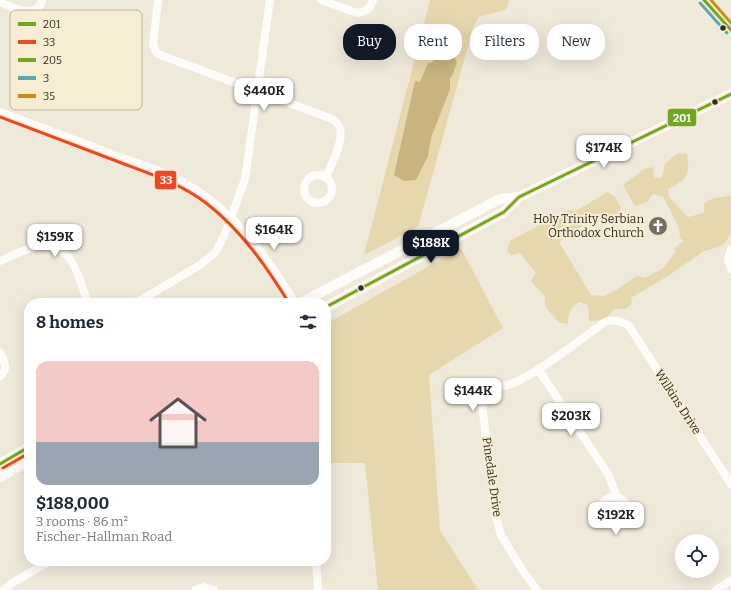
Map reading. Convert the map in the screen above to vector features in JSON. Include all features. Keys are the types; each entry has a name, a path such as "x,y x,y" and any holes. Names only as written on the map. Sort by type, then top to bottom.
{"main road":[{"path":"704,0 731,30"},
{"path":"331,304 402,268 504,212 519,198 731,94"},
{"path":"310,298 500,199 519,198"},
{"path":"0,464 24,450"},
{"path":"0,477 24,463"}],"street":[{"path":"34,10 42,0"},
{"path":"158,0 153,44 154,50 158,54 332,118 337,123 340,129 337,152 326,177"},
{"path":"144,298 200,265 215,254 224,236 245,179 256,91 270,0"},
{"path":"321,0 357,13 368,9 373,0"},
{"path":"0,2 22,10"},
{"path":"0,112 164,173 193,188 230,217 252,240 269,260 292,298"},
{"path":"0,261 40,246 56,247 63,251 73,263 86,298"},
{"path":"731,250 728,259 731,269"},
{"name":"Pinedale Drive","path":"537,590 523,571 502,535 495,513 482,404 483,397 493,388 512,384 538,369 605,322 611,320 623,322"},
{"name":"Wilkins Drive","path":"623,322 629,326 636,335 731,484"},
{"path":"0,352 5,367 4,372 0,376"},
{"path":"538,369 608,474 618,498"},
{"path":"4,590 12,583 41,566"},
{"path":"316,566 318,590"},
{"path":"716,590 731,581"},
{"path":"195,590 204,587 214,590"}],"shaded area":[{"path":"430,0 509,0 505,10 479,17 475,24 470,24 470,39 418,227 364,255 414,60 462,60 462,24 424,24"},
{"path":"433,60 456,60 457,62 450,78 450,89 431,138 428,156 416,180 404,181 394,175 415,81 420,82 428,63 433,62"},
{"path":"678,153 687,154 687,172 683,180 668,189 669,197 688,217 704,213 704,204 709,200 731,195 731,234 725,243 718,247 704,251 668,276 631,298 632,303 626,309 614,309 603,319 589,321 588,305 580,302 570,311 568,324 558,322 545,306 545,297 531,281 536,273 520,253 511,255 507,251 510,241 568,210 576,211 607,192 615,197 621,208 618,216 606,223 601,213 559,242 591,295 604,296 613,292 637,276 644,278 662,269 676,252 674,249 679,244 684,242 680,238 679,227 663,197 653,194 647,202 635,206 623,185 644,169 653,167 654,177 661,178 665,164"},
{"path":"461,248 503,328 429,375 440,530 478,590 378,590 365,463 331,463 331,321"}],"transit line":[{"name":"205","path":"704,0 731,30"},
{"name":"35","path":"711,0 731,23"},
{"name":"3","path":"700,3 727,33"},
{"name":"201","path":"331,304 504,212 519,197 731,94"},
{"name":"33","path":"0,117 160,178 195,195 219,214 242,237 262,262 286,298"},
{"name":"201","path":"0,464 24,450"},
{"name":"33","path":"3,468 24,456"}],"place":[{"name":"Holy Trinity Serbian Orthodox Church","path":"658,226"}]}
